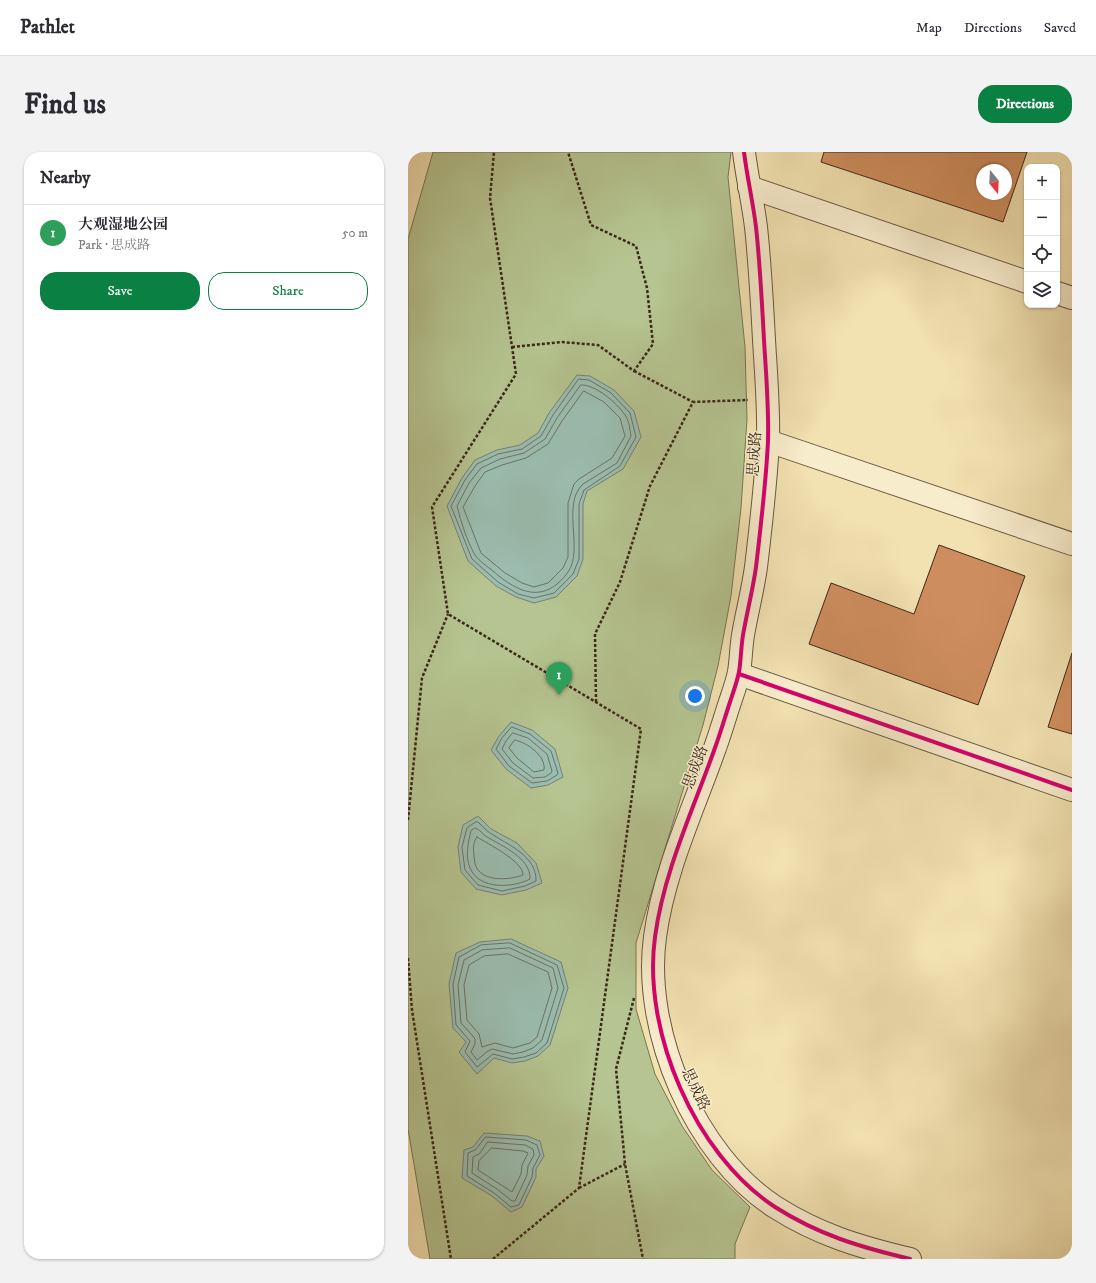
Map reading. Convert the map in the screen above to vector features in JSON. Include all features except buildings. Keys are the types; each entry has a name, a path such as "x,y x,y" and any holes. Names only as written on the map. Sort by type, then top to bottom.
{"street":[{"name":"思成路","path":"744,152 756,226 768,399 768,441 756,569 742,640 738,674 716,744 678,846 662,904 655,938 655,998 668,1059 679,1085 695,1117 729,1165 752,1188 794,1218 828,1235 862,1248 910,1259"},
{"path":"749,187 1024,281"},
{"path":"1060,294 1072,298"},
{"path":"768,441 1072,544"},
{"path":"738,674 1072,790"}],"path":[{"path":"408,820 422,678 448,614 432,507 516,374 490,198 494,152"},
{"path":"568,152 591,225 636,246 647,288 653,344 634,371"},
{"path":"512,347 562,342 598,345 634,371 693,402 768,399"},
{"path":"596,702 595,634 620,582 650,486 693,402"},
{"path":"448,614 641,729 579,1188"},
{"path":"408,958 412,1010 451,1259"},
{"path":"634,995 616,1069 625,1164 643,1259"},
{"path":"493,1259 579,1188 625,1164"}],"green space":[{"path":"433,152 731,152 728,177 745,347 747,419 741,508 731,596 718,666 703,725 636,943 636,1009 655,1074 682,1126 712,1170 750,1207 735,1244 735,1259 430,1259 408,1129 408,239"}],"water":[{"path":"577,375 590,376 614,390 634,411 641,437 623,469 587,491 583,504 583,559 577,576 556,597 534,603 516,597 496,586 468,561 447,506 462,478 475,460 497,450 520,445 538,433 549,413"},
{"path":"511,722 532,730 555,749 563,777 548,785 531,788 506,769 491,750 499,736"},
{"path":"478,816 491,829 517,843 536,863 542,883 526,890 502,895 476,889 461,872 458,847 463,825"},
{"path":"511,939 561,962 568,988 550,1045 538,1056 525,1061 512,1063 494,1058 477,1074 459,1052 466,1042 453,1028 449,984 456,953 480,942"},
{"path":"484,1133 527,1136 540,1141 544,1156 536,1169 536,1177 522,1207 511,1212 492,1196 462,1178 464,1150 473,1147"}],"cycle path":[{"path":"744,152 755,218 761,283 767,390 768,441 763,504 756,567 743,635 738,676 716,745 672,863 659,912 655,937 653,973 657,1012 666,1050 680,1088 698,1124 721,1156 746,1184 775,1207 791,1217 824,1233 857,1245 910,1259"},
{"path":"739,674 1072,790"}],"place":[{"name":"大观湿地公园","path":"559,695"}]}
